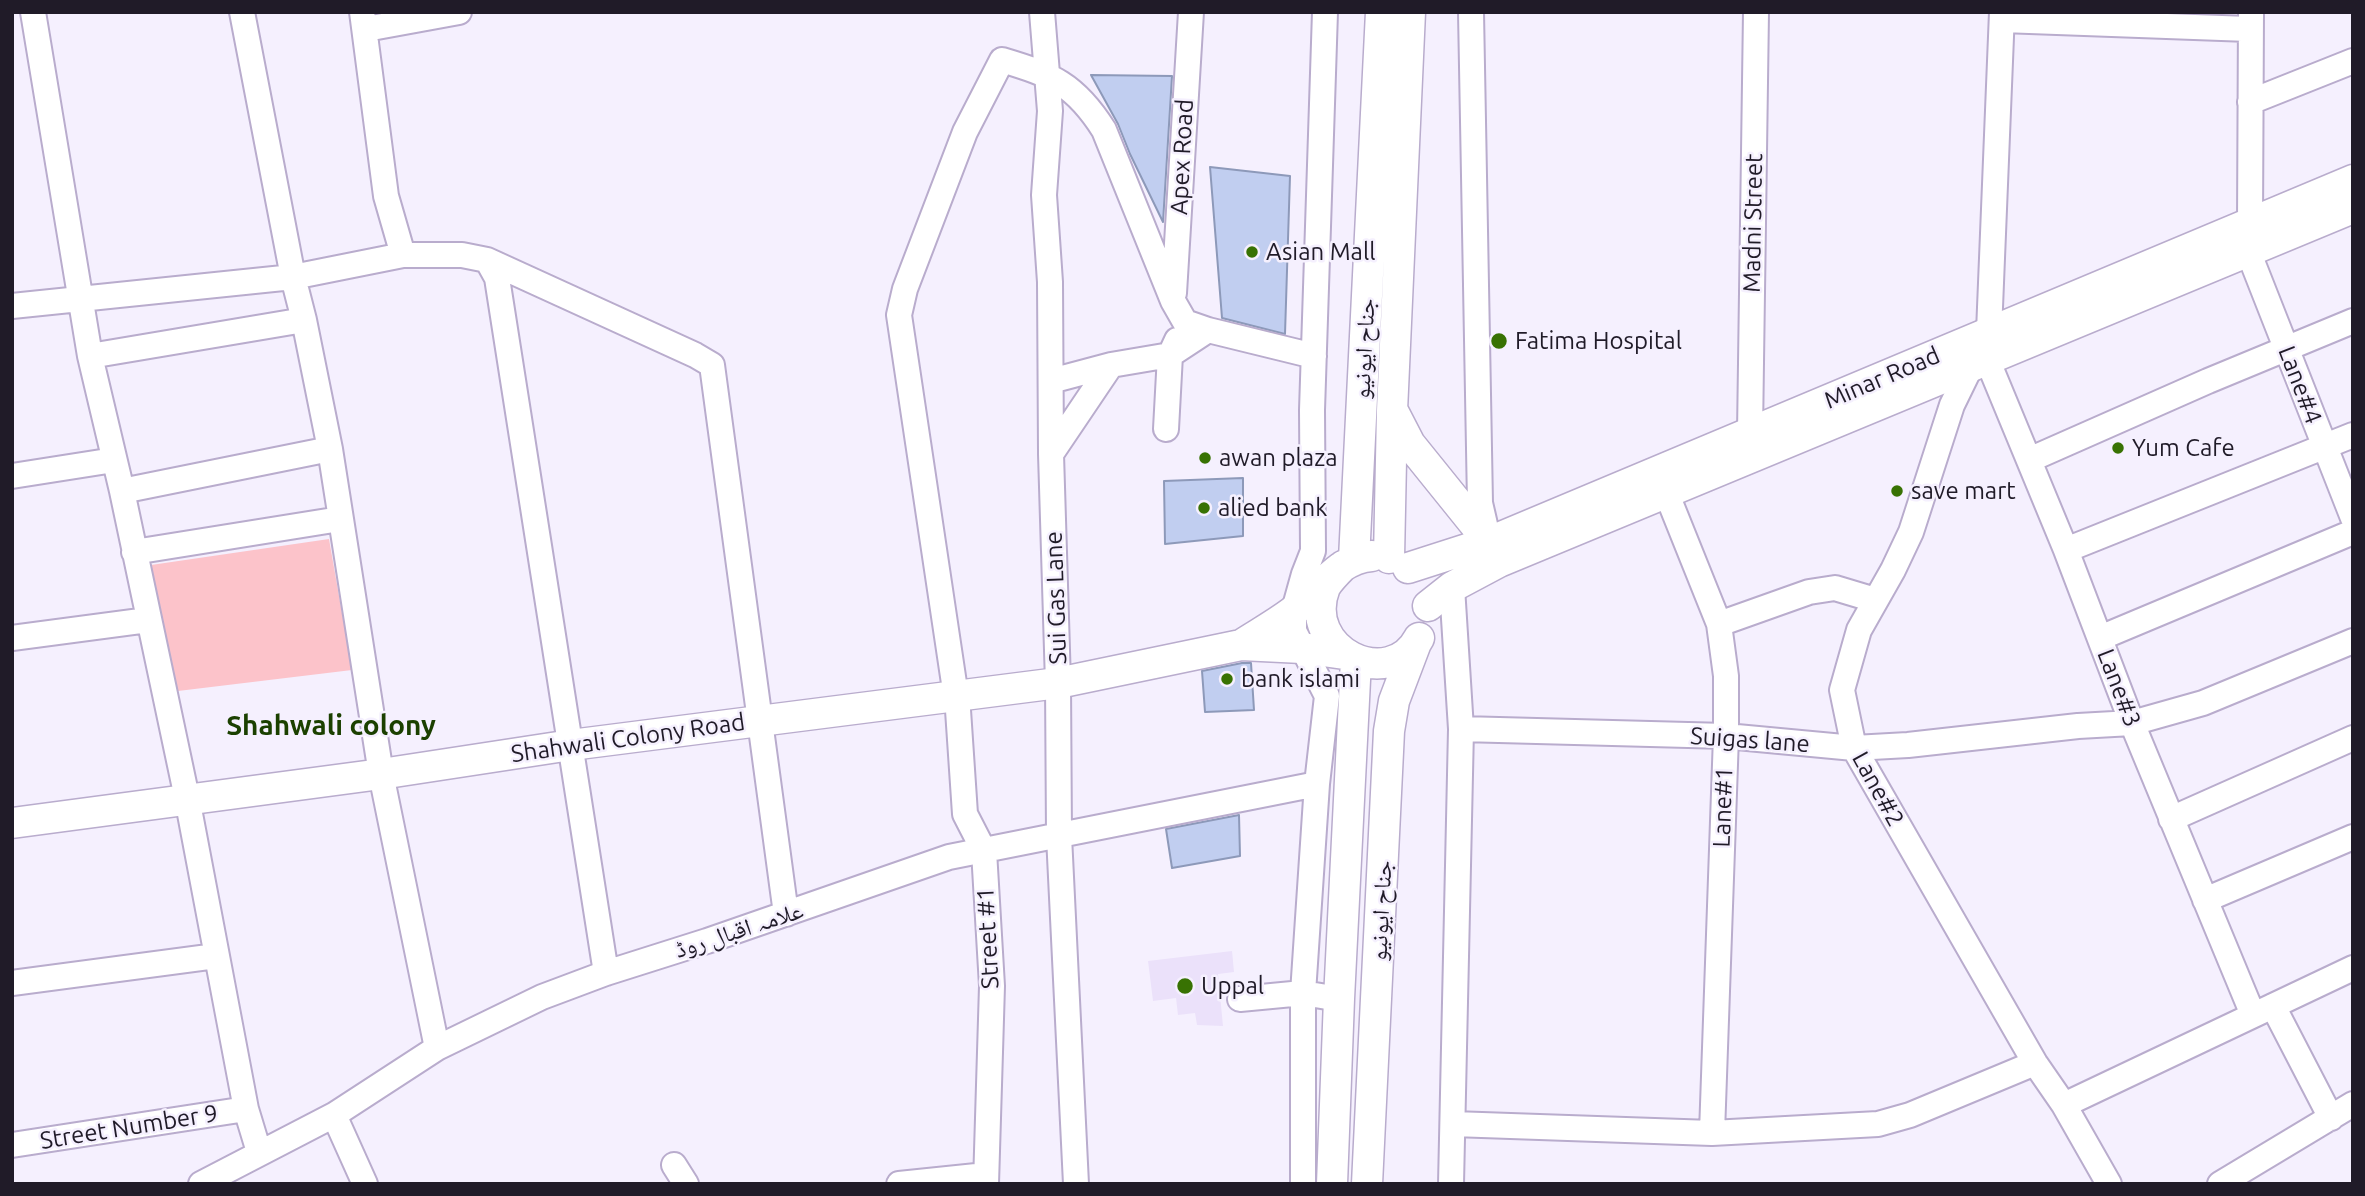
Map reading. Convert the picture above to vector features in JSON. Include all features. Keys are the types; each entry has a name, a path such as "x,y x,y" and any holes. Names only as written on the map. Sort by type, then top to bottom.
{"main road":[{"name":"جناح ایونیو","path":"1349,563 1381,12"},
{"name":"جناح ایونیو","path":"1399,563 1392,411 1410,12"},
{"name":"Minar Road","path":"1428,606 1452,587 1499,562 1666,492 1982,353 2055,318 2249,237 2353,180"},
{"name":"Minar Road","path":"2249,237 2353,208"},
{"name":"Minar Road","path":"1399,563 1489,542 1750,433 1982,353"},
{"path":"1392,411 1410,444 1489,542"},
{"path":"1366,556 1399,563 1418,579 1428,606 1426,625 1416,643 1404,654 1389,661 1372,663 1350,657 1327,635 1320,610 1326,585 1349,563 1366,556"},
{"name":"Shahwali Colony Road","path":"1241,645 1294,610 1349,563"},
{"name":"جناح ایونیو","path":"1367,1184 1389,731 1394,701 1416,643"},
{"name":"Shahwali Colony Road","path":"12,823 381,774 571,745 1058,683 1241,645 1303,648 1350,657"},
{"name":"جناح ایونیو","path":"1332,1184 1350,657"}],"street":[{"path":"33,12 90,356 122,491 187,798 246,1109 260,1152"},
{"path":"242,12 293,276 330,449 381,774 437,1048"},
{"path":"403,255 386,196 364,21 459,12"},
{"name":"Sui Gas Lane","path":"1042,12 1050,111 1044,195 1050,282 1059,836 1076,1184"},
{"name":"Apex Road","path":"1173,301 1191,12"},
{"path":"1303,1184 1303,993 1317,784 1327,696 1294,631 1294,610 1313,551 1314,356 1325,12"},
{"path":"1471,12 1480,503 1489,542"},
{"name":"Madni Street","path":"1750,433 1756,12"},
{"path":"1982,353 2002,16 2250,20 2249,237"},
{"name":"Street #1","path":"986,1179 992,986 984,851 965,814 956,697 899,315 905,289 965,132 1002,60 1047,74"},
{"path":"2250,102 2353,61"},
{"path":"1047,74 1078,95 1104,130 1173,301 1197,326 1314,356"},
{"name":"Lane#4","path":"2249,237 2286,349 2353,518"},
{"path":"12,306 293,276 403,255 461,255 487,260 712,365 786,914"},
{"path":"487,260 496,278 606,973"},
{"path":"90,356 304,320"},
{"path":"2029,460 2353,321"},
{"path":"1051,381 1111,365 1170,355 1197,326"},
{"name":"Lane#3","path":"1982,353 2066,550 2132,723 2205,900 2263,1010 2331,1118"},
{"name":"Lane#2","path":"1982,353 1952,405 1911,532 1859,630 1842,690 1854,748 2035,1063 2064,1105 2109,1184"},
{"path":"1166,429 1170,355"},
{"path":"1051,454 1111,365"},
{"path":"2066,550 2353,435"},
{"path":"122,491 330,449"},
{"path":"12,475 114,460"},
{"name":"Lane#1","path":"1666,492 1719,624 1726,676 1712,1133"},
{"path":"134,552 340,519"},
{"path":"2100,638 2353,533"},
{"path":"1451,1184 1461,729 1452,587"},
{"path":"1719,624 1809,592 1835,588 1875,600"},
{"path":"12,638 148,620"},
{"name":"Suigas lane","path":"1461,729 1726,736 1854,748 2132,723 2203,703 2353,641"},
{"path":"2171,819 2353,738"},
{"name":"علامہ اقبال روڈ","path":"201,1184 334,1115 437,1048 542,997 606,973 949,857 1317,784"},
{"path":"2205,900 2353,837"},
{"path":"12,984 216,956"},
{"path":"2064,1105 2353,968"},
{"path":"1240,999 1303,993 1339,999"},
{"path":"1453,1124 1712,1133 1878,1124 1910,1115 2035,1063"},
{"path":"2220,1184 2353,1104"},
{"name":"Street Number 9","path":"12,1145 246,1109"},
{"path":"334,1115 365,1184"},
{"path":"899,1184 986,1179"}],"shaded area":[{"path":"329,539 352,670 178,691 151,565"},
{"name":"Uppal","path":"1232,951 1234,972 1218,974 1223,1026 1197,1025 1195,1013 1178,1015 1176,998 1153,1001 1148,961"}],"building":[{"path":"1091,75 1172,76 1163,222 1118,124"},
{"name":"Asian Mall","path":"1210,167 1290,176 1285,334 1222,318"},
{"name":"alied bank","path":"1243,478 1243,536 1165,544 1164,481"},
{"name":"bank islami","path":"1251,663 1254,710 1205,712 1202,671"},
{"path":"1239,815 1240,856 1172,868 1166,829"}],"place":[{"name":"Asian Mall","path":"1252,252"},
{"name":"Fatima Hospital","path":"1499,341"},
{"name":"Yum Cafe","path":"2118,448"},
{"name":"awan plaza","path":"1205,458"},
{"name":"save mart","path":"1897,491"},
{"name":"alied bank","path":"1204,508"},
{"name":"bank islami","path":"1227,679"},
{"name":"Uppal","path":"1185,986"}],"district":[{"name":"Shahwali colony","path":"331,726"}]}
